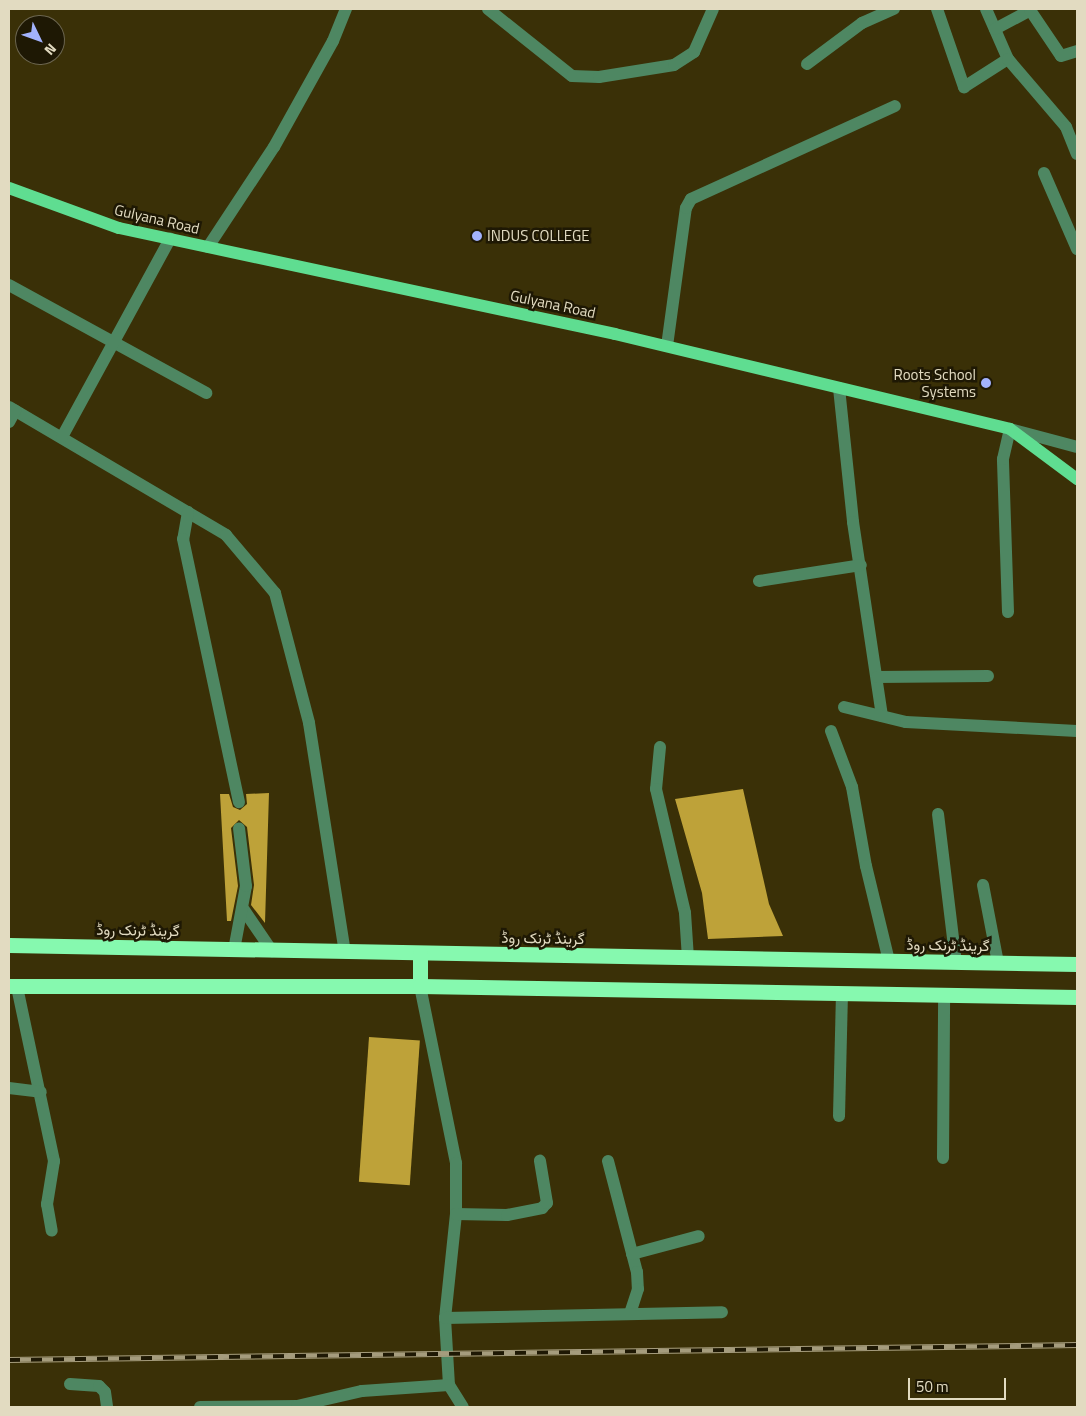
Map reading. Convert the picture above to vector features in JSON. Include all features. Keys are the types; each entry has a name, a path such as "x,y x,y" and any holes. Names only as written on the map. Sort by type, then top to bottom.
{"highway":[{"name":"گرینڈ ٹرنک روڈ","path":"9,945 420,954 1077,964"},
{"path":"420,954 420,986"},
{"path":"13,986 420,986 1077,997"}],"main road":[{"name":"Gulyana Road","path":"9,188 75,215 170,239 667,346 1010,429 1077,479"}],"street":[{"path":"208,247 274,147 333,42 346,9"},
{"path":"488,9 572,76 599,78 674,65 694,52 714,9"},
{"path":"807,64 862,24 894,9"},
{"path":"937,9 964,87 1008,59"},
{"path":"986,9 1008,59 1066,127 1077,154"},
{"path":"995,29 1030,10 1061,56 1077,50"},
{"path":"667,346 686,208 691,199 895,106"},
{"path":"1044,173 1077,249"},
{"path":"62,437 170,239"},
{"path":"9,285 206,393"},
{"path":"839,388 882,716"},
{"path":"11,413 62,437 226,536 275,593 310,723 345,952"},
{"path":"1008,612 1003,459 1010,429 1077,447"},
{"path":"188,512 183,539 239,802"},
{"path":"759,580 861,566"},
{"path":"877,677 988,676"},
{"path":"844,707 906,722 1077,731"},
{"path":"831,732 852,787 866,866 889,962"},
{"path":"660,747 656,789 685,913 688,958"},
{"path":"938,814 956,963"},
{"path":"234,950 244,910 246,886 239,828"},
{"path":"984,885 998,963"},
{"path":"244,910 272,951"},
{"path":"13,986 41,1092 54,1161 47,1204 52,1231"},
{"path":"420,986 456,1163 456,1214 445,1318 449,1385 463,1407"},
{"path":"839,1116 842,993"},
{"path":"943,1158 944,995"},
{"path":"9,1088 41,1092"},
{"path":"456,1214 508,1215 542,1208 547,1203 540,1161"},
{"path":"608,1161 632,1254 638,1290 630,1314"},
{"path":"632,1254 699,1236"},
{"path":"445,1318 722,1312"},
{"path":"70,1384 99,1386 105,1392 107,1407"},
{"path":"200,1407 312,1404 362,1392 449,1385"}],"building":[{"path":"743,789 769,904 783,936 708,939 702,893 675,799"},
{"path":"269,793 265,923 251,905 254,885 247,827 239,820 231,828 238,886 231,921 227,921 220,794 229,794 233,807 240,810 247,804 246,794"},
{"path":"369,1037 420,1041 410,1185 359,1182"}],"railway":[{"path":"9,1360 1077,1345"}],"place":[{"name":"INDUS COLLEGE","path":"477,236"},
{"name":"Roots School Systems","path":"986,383"}]}
